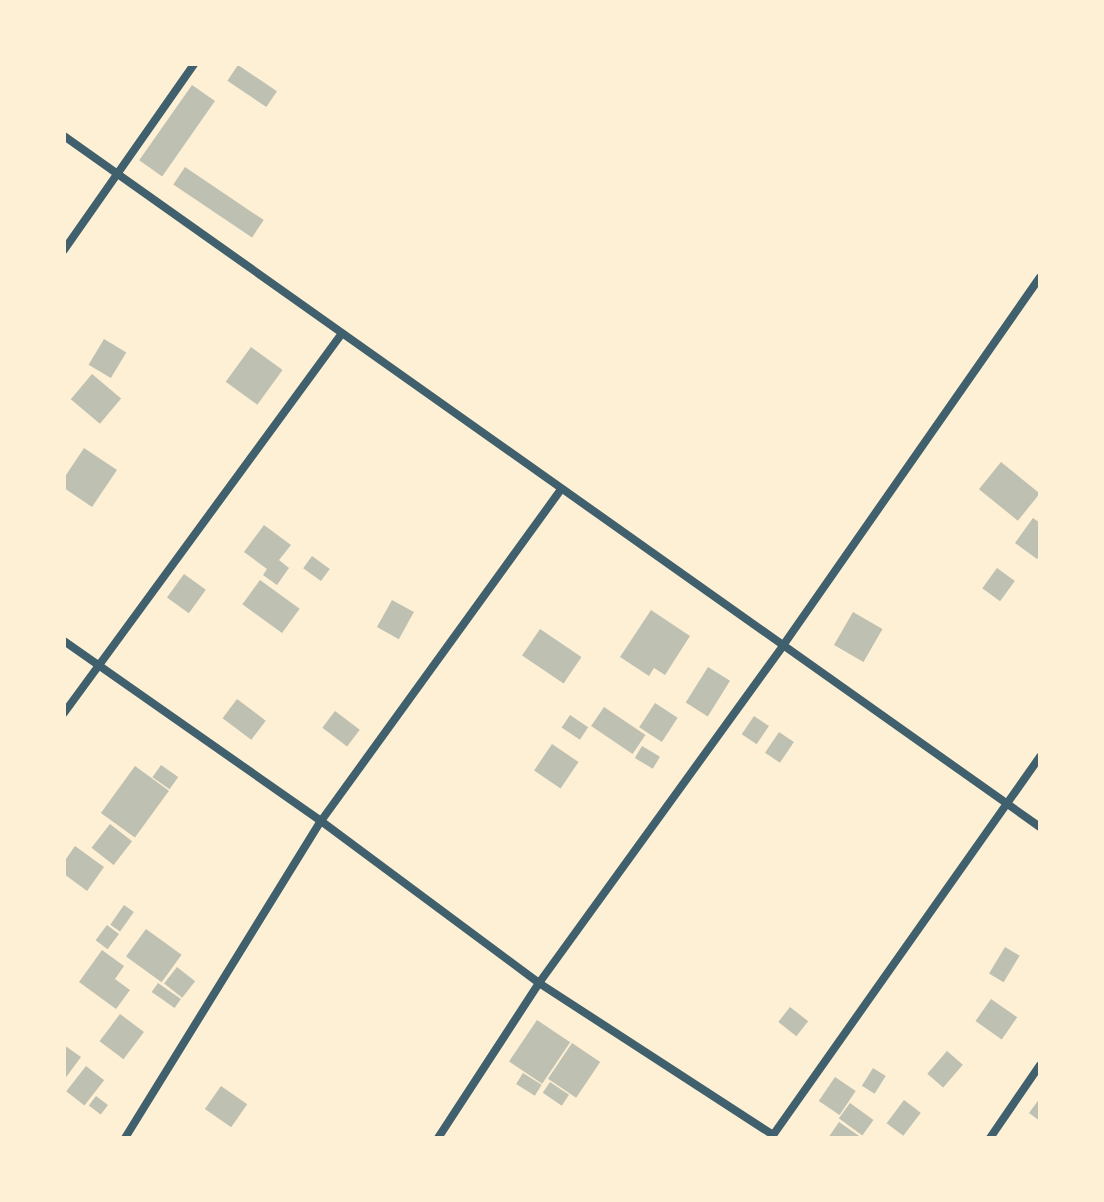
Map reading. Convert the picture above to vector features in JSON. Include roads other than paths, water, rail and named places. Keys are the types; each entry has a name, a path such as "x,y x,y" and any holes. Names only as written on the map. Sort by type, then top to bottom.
{"street":[{"path":"64,250 194,64"},
{"path":"64,136 1040,827"},
{"path":"438,1138 539,983 782,647 1040,277"},
{"path":"64,713 341,334"},
{"path":"125,1138 321,821 561,490"},
{"path":"64,641 321,821 539,983 772,1137 1040,756"},
{"path":"990,1138 1040,1065"}]}
